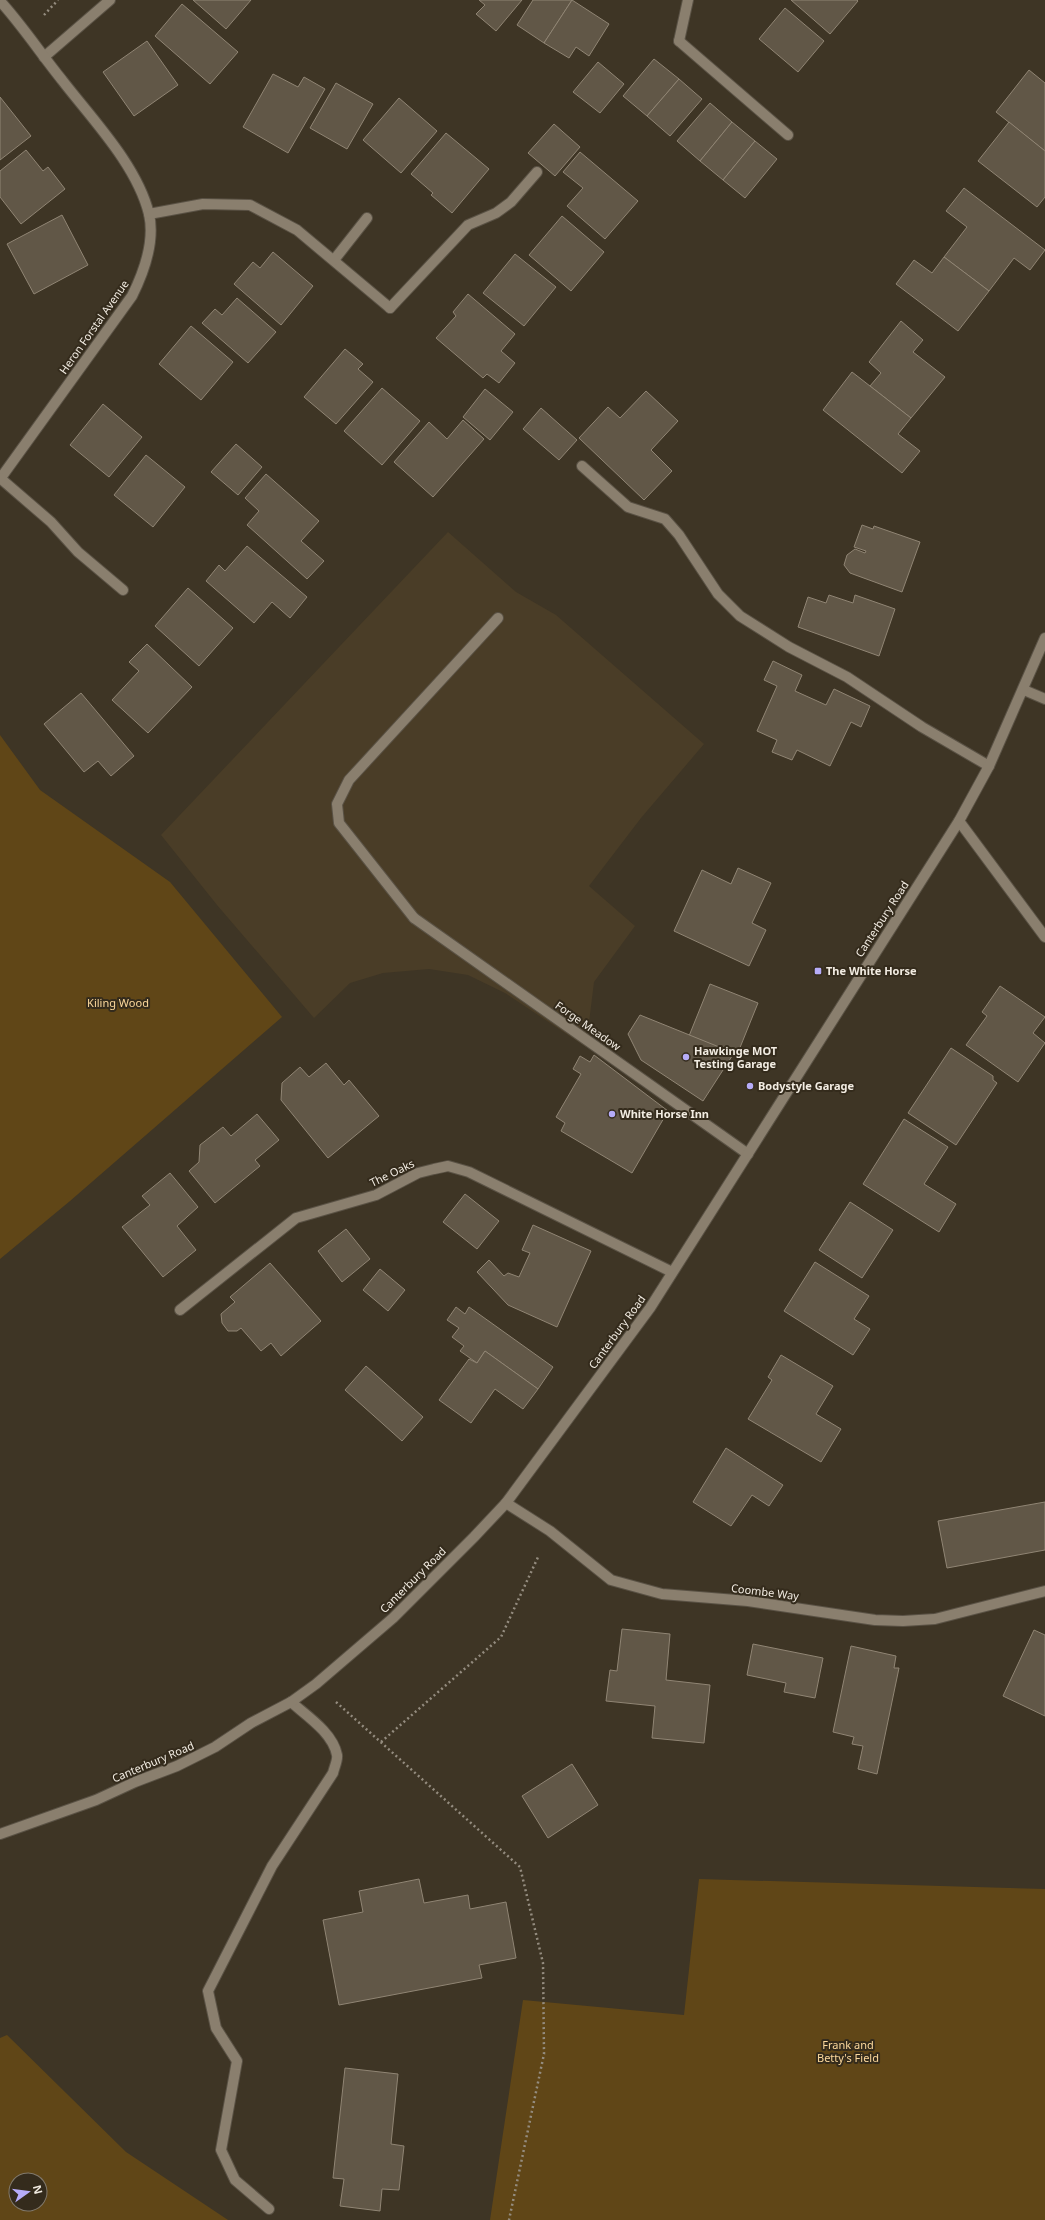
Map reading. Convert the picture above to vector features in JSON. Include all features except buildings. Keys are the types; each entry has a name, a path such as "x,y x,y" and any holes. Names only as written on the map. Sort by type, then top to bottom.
{"street":[{"path":"44,57 110,0"},
{"path":"688,0 679,41 788,135"},
{"name":"Heron Forstal Avenue","path":"0,1 126,164 136,180 149,214 150,230 146,262 132,296 0,479"},
{"path":"149,214 203,204 250,205 297,230 390,308 468,225 496,212 511,202 537,172"},
{"path":"334,260 366,218"},
{"path":"582,466 628,507 665,519 679,535 718,594 740,616 789,646 848,677 922,727 989,766"},
{"path":"0,479 51,522 78,552 123,590"},
{"name":"Forge Meadow","path":"498,618 349,780 337,804 339,822 414,918 748,1154"},
{"name":"Canterbury Road","path":"0,1834 96,1800 135,1782 177,1766 215,1747 252,1723 291,1702 316,1684 393,1618 506,1503 650,1308 959,821 989,766 1024,690 1045,638"},
{"path":"1024,690 1045,699"},
{"path":"959,821 1045,937"},
{"name":"The Oaks","path":"180,1310 296,1218 376,1195 418,1173 448,1166 469,1172 672,1272"},
{"name":"Coombe Way","path":"506,1503 550,1531 611,1580 662,1594 748,1601 875,1620 903,1621 935,1620 1045,1591"},
{"path":"269,2209 234,2180 221,2150 237,2061 216,2028 208,1991 272,1866 333,1773 337,1757 333,1744 323,1731 291,1702"}],"path":[{"path":"381,1742 501,1637 550,1531"},
{"path":"316,1684 520,1867 543,1963 544,2054 509,2220"}],"shaded area":[{"path":"448,532 516,592 556,615 704,744 641,818 589,886 635,926 594,982 586,1047 505,993 468,975 429,969 383,973 350,983 314,1018 217,905 161,835"}],"green space":[{"name":"Kiling Wood","path":"0,735 40,790 170,882 282,1017 70,1201 0,1259"},
{"name":"Frank and Betty's Field","path":"699,1879 1045,1889 1045,2220 490,2220 523,2000 684,2015"},
{"path":"7,2035 126,2152 228,2220 0,2220 0,2038"}],"place":[{"name":"The White Horse","path":"818,971"},
{"name":"Hawkinge MOT Testing Garage","path":"686,1057"},
{"name":"Bodystyle Garage","path":"750,1086"},
{"name":"White Horse Inn","path":"612,1114"}]}
